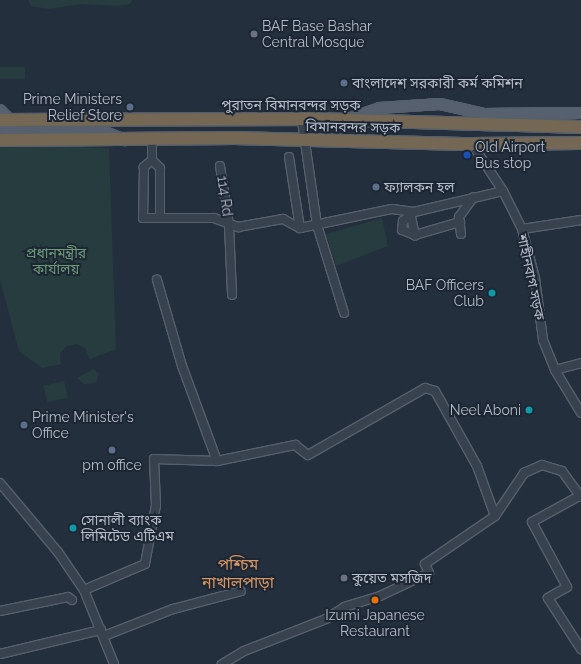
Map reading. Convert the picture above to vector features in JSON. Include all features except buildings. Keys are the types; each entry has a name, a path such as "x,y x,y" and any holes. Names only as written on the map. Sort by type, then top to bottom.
{"highway":[{"name":"পুরাতন বিমানবন্দর সড়ক","path":"5,120 345,120 581,127"},
{"path":"308,120 310,141"},
{"name":"বিমানবন্দর সড়ক","path":"0,140 152,139 472,144 581,142"}],"main road":[{"path":"345,120 379,108 440,104 484,114 581,113"},
{"path":"0,110 5,120"},
{"name":"বিমানবন্দর সড়ক","path":"0,128 22,132 105,132 125,140"}],"street":[{"path":"152,139 152,160 160,168 160,218"},
{"path":"310,141 317,225 344,313"},
{"name":"শাহীনবাগ সড়ক","path":"472,144 503,191 522,229 535,278 543,340 555,370 581,413"},
{"path":"288,157 300,228"},
{"path":"152,160 144,167 143,218 214,218 229,225 283,219 300,228 392,209 410,214 503,191"},
{"name":"114 Rd","path":"220,166 229,225 232,295"},
{"path":"461,234 459,217 473,198"},
{"path":"410,214 415,235"},
{"path":"410,214 403,221 402,230 415,235 460,222"},
{"path":"522,229 581,220"},
{"path":"157,280 182,366 217,461"},
{"path":"555,370 581,363"},
{"path":"84,590 145,564 156,504 154,459 217,461 295,445 308,456 425,388 435,391 477,466 495,516"},
{"path":"222,664 244,651 319,622 345,607 380,596 429,573 425,564 495,516 524,473 533,467 550,464 562,471 581,496 532,522 567,587 548,598 581,649"},
{"path":"0,483 58,552 84,590 103,633 113,664"},
{"path":"0,654 103,633 173,609 241,591"},
{"path":"0,611 68,597 72,600"}],"green space":[{"path":"28,0 132,0 130,4 118,6 81,4 49,9 31,6"},
{"path":"0,67 25,67 25,79 0,79"},
{"name":"প্রধানমন্ত্রীর কার্যালয়","path":"0,144 109,148 116,349 90,359 85,348 77,344 67,346 60,353 61,364 42,368 19,351 0,280"},
{"path":"382,218 388,246 336,266 326,234"},
{"path":"93,369 99,374 96,383 84,384 77,378"},
{"path":"64,381 68,398 47,402 44,386"}],"place":[{"name":"BAF Base Bashar Central Mosque","path":"254,34"},
{"name":"বাংলাদেশ সরকারী কর্ম কমিশন","path":"344,83"},
{"name":"Prime Ministers Relief Store","path":"130,107"},
{"name":"Old Airport Bus stop","path":"467,155"},
{"name":"ফ্যালকন হল","path":"376,187"},
{"name":"BAF Officers Club","path":"492,293"},
{"name":"Neel Aboni","path":"529,410"},
{"name":"Prime Minister's Office","path":"24,425"},
{"name":"pm office","path":"112,450"},
{"name":"সোনালী ব্যাংক লিমিটেড এটিএম","path":"73,528"},
{"name":"কুয়েত মসজিদ","path":"344,578"},
{"name":"Izumi Japanese Restaurant","path":"375,600"}],"district":[{"name":"পশ্চিম নাখালপাড়া","path":"238,574"}]}
